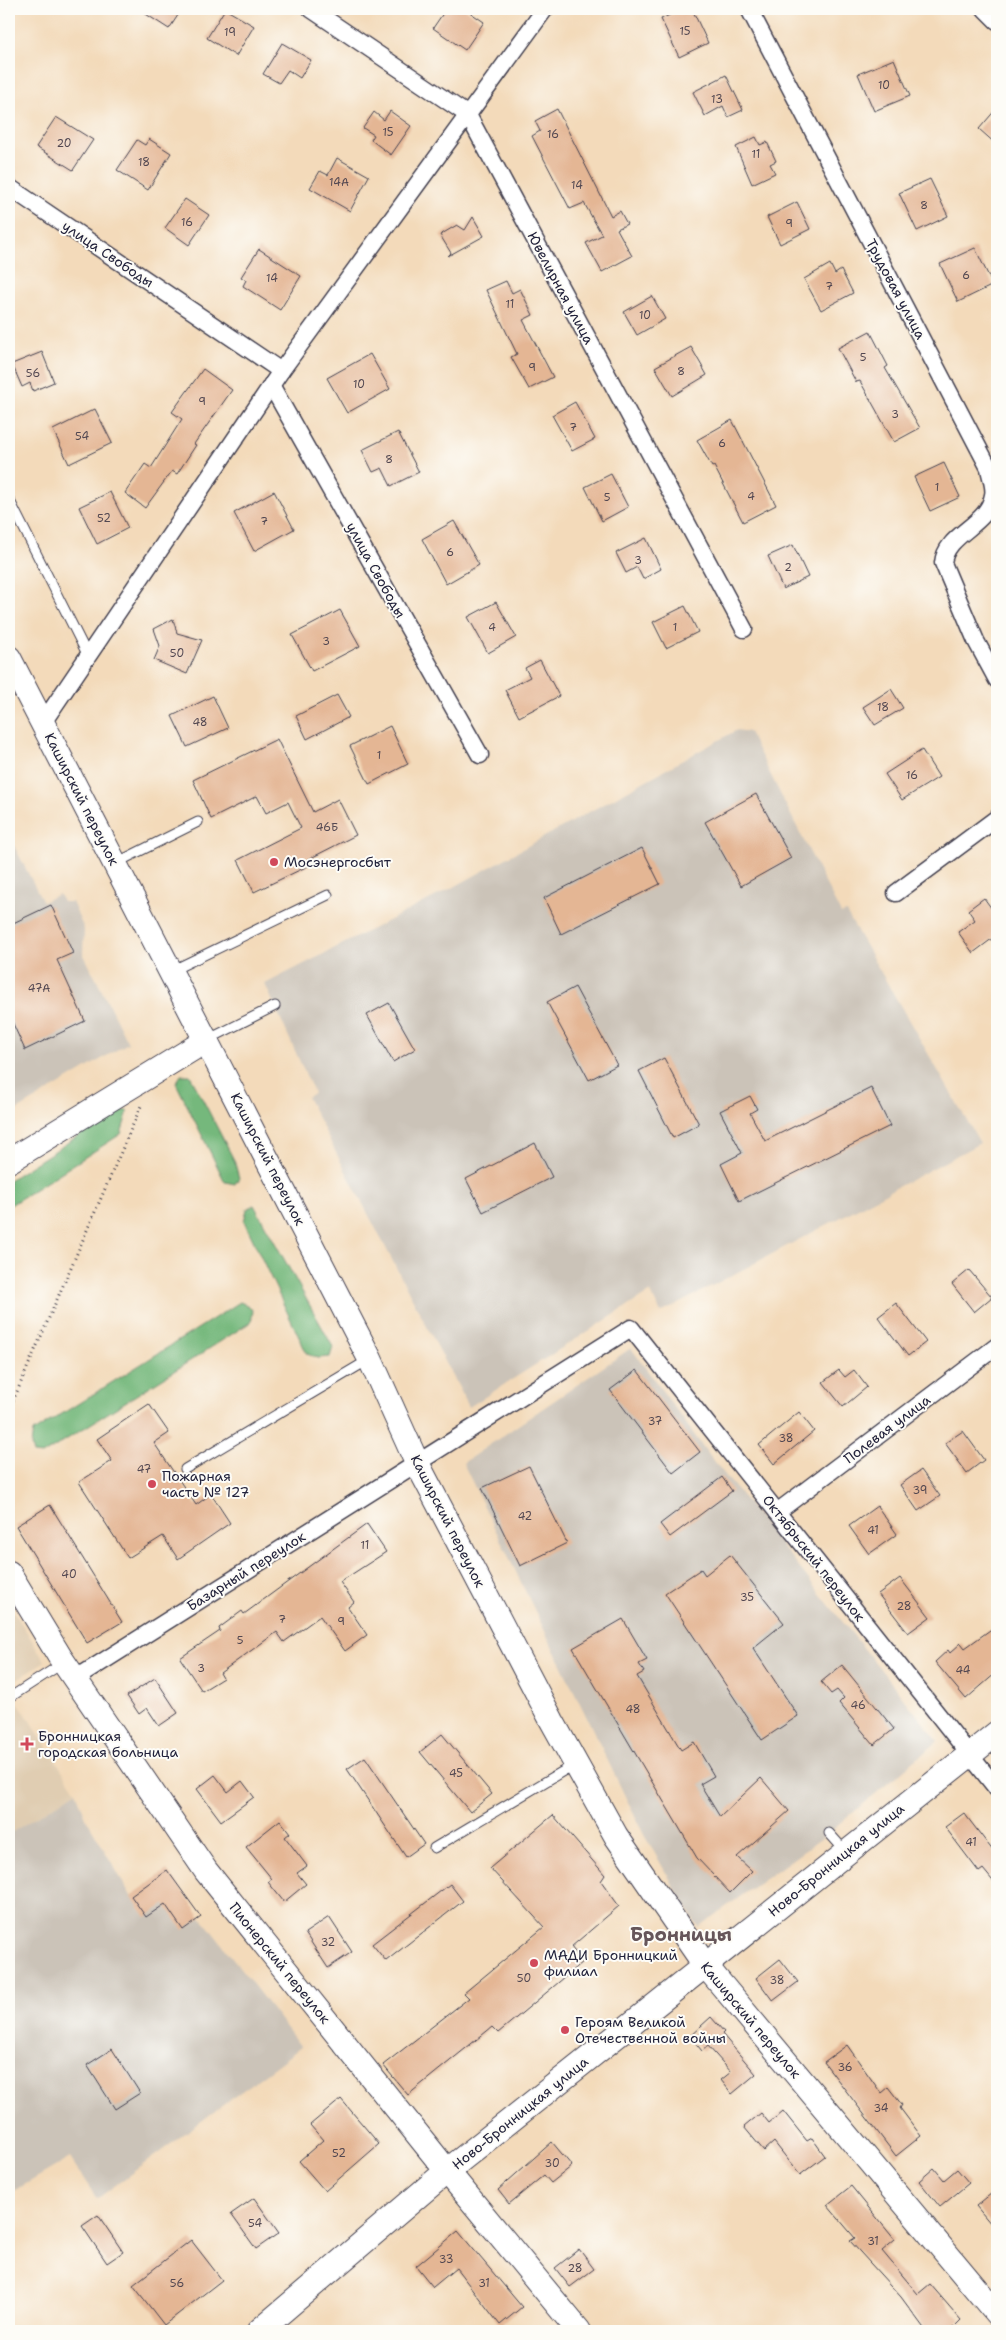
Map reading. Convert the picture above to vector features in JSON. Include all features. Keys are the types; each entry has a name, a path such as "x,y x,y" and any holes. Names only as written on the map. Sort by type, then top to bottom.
{"street":[{"name":"Ювелирная улица","path":"311,9 468,114 744,629"},
{"path":"42,724 271,385 545,9"},
{"name":"Трудовая улица","path":"749,9 989,468 994,494 988,510 955,540 944,554 943,562 976,640 997,680"},
{"path":"985,9 997,21"},
{"name":"улица Свободы","path":"9,187 282,371"},
{"name":"улица Свободы","path":"271,385 480,755"},
{"name":"Каширский переулок","path":"9,658 370,1359 417,1463 616,1836 705,1965 997,2314"},
{"path":"896,893 997,818"},
{"path":"9,1161 207,1040"},
{"name":"Базарный переулок","path":"70,1671 417,1463 631,1328"},
{"name":"Октябрьский переулок","path":"631,1328 997,1789"},
{"name":"Полевая улица","path":"778,1512 997,1346"},
{"name":"Пионерский переулок","path":"9,1573 70,1671 206,1871 447,2171 579,2331"},
{"name":"Ново-Бронницкая улица","path":"259,2331 447,2171 997,1733"}],"lane":[{"path":"9,498 88,656"},
{"path":"115,864 198,822"},
{"path":"171,971 328,895"},
{"path":"207,1040 275,1006"},
{"path":"185,1468 370,1359"},
{"path":"9,1698 70,1671"},
{"path":"434,1848 576,1764"},
{"path":"829,1833 846,1852"}],"path":[{"path":"9,1410 156,1071"}],"shaded area":[{"path":"737,730 749,732 841,914 846,912 980,1143 661,1313 650,1292 469,1407 307,1097 314,1093 265,984 454,887"},
{"path":"9,836 43,902 59,894 63,902 72,902 84,929 83,953 128,1043 9,1115"},
{"path":"631,1348 709,1455 938,1741 829,1833 698,1927 644,1835 463,1463"},
{"path":"9,1604 45,1661 9,1684"},
{"name":"Бронницкая городская больница","path":"9,1688 76,1792 9,1834"},
{"path":"76,1792 87,1820 131,1896 146,1917 165,1904 183,1930 201,1917 301,2047 97,2199 70,2158 9,2194 9,1834"}],"green space":[{"path":"181,1075 190,1075 234,1160 239,1178 235,1184 225,1182 176,1083"},
{"path":"119,1110 128,1111 121,1134 9,1206 9,1180"},
{"path":"254,1205 333,1347 330,1357 318,1358 307,1354 244,1221 247,1209"},
{"path":"240,1302 249,1306 253,1311 251,1322 42,1455 33,1454 31,1445 33,1432"}],"building":[{"path":"138,9 182,9 169,29"},
{"path":"225,9 254,26 236,56 207,38"},
{"path":"446,9 465,9 484,22 465,50 433,28"},
{"path":"683,9 692,9 708,43 679,57 661,19"},
{"path":"282,43 311,60 300,78 288,70 279,83 263,74"},
{"path":"894,59 910,96 874,111 858,74"},
{"path":"726,75 743,110 728,117 723,106 705,116 693,92"},
{"path":"997,108 997,145 979,129"},
{"path":"557,109 611,216 620,211 627,224 617,229 632,256 602,272 586,243 602,235 584,203 570,209 532,136 540,131 535,121"},
{"path":"390,111 411,126 391,155 371,140 374,135 363,128 374,112 384,120"},
{"path":"56,117 93,140 73,170 36,147"},
{"path":"756,137 760,145 767,142 776,161 770,164 775,173 752,184 736,147"},
{"path":"149,139 171,153 148,190 117,170 137,140 145,145"},
{"path":"337,158 369,176 350,211 310,188 320,171 328,175"},
{"path":"930,179 948,216 917,231 899,193"},
{"path":"185,199 209,215 189,245 165,228"},
{"path":"797,202 810,229 780,244 767,217"},
{"path":"473,217 484,236 448,256 451,253 440,235 457,225 465,230"},
{"path":"975,248 993,285 958,302 940,264"},
{"path":"259,249 301,276 280,310 243,286 246,280 241,277"},
{"path":"830,264 835,274 841,270 853,293 821,310 804,279"},
{"path":"506,281 512,293 520,289 533,315 523,320 553,377 529,389 511,357 517,354 486,290"},
{"path":"652,296 665,319 637,335 624,312"},
{"path":"870,331 888,366 885,368 920,428 894,442 860,381 856,382 838,348"},
{"path":"691,347 707,375 672,396 655,367"},
{"path":"42,352 54,382 33,391 30,383 22,387 12,364"},
{"path":"370,354 390,389 347,413 327,378"},
{"path":"203,369 232,390 194,444 196,445 177,474 172,471 145,508 125,493 145,464 151,468 182,419 172,412"},
{"path":"575,402 595,439 572,451 552,415"},
{"path":"95,409 112,443 69,464 53,430"},
{"path":"732,420 776,505 743,522 714,466 712,467 697,440"},
{"path":"398,432 419,472 391,486 382,468 373,472 362,450"},
{"path":"944,463 960,497 930,511 914,477"},
{"path":"611,474 628,507 602,521 585,487"},
{"path":"274,491 294,529 254,551 234,513"},
{"path":"110,492 128,528 97,544 79,507"},
{"path":"454,521 479,565 446,584 422,539"},
{"path":"646,538 661,569 643,579 637,567 626,573 616,553"},
{"path":"793,545 808,577 783,589 768,556"},
{"path":"496,602 516,637 488,653 468,617"},
{"path":"685,606 698,632 666,648 653,622"},
{"path":"340,610 360,646 312,671 292,635"},
{"path":"173,619 177,633 202,640 187,674 154,660 160,646 154,629"},
{"path":"540,660 559,696 519,717 505,690 530,677 525,668"},
{"path":"891,689 903,708 875,725 863,707"},
{"path":"337,695 349,717 307,739 296,716"},
{"path":"213,696 228,728 187,747 172,716"},
{"path":"390,726 408,764 369,784 350,746"},
{"path":"277,739 313,812 338,799 356,835 307,860 310,865 254,892 238,860 301,828 288,802 266,813 257,796 211,819 193,780"},
{"path":"922,750 939,777 902,800 885,774"},
{"path":"756,794 791,858 741,886 705,822"},
{"path":"642,848 660,884 561,934 544,898"},
{"path":"984,898 997,916 997,935 973,953 958,932 975,920 968,910"},
{"path":"51,905 73,953 57,960 85,1021 25,1050 9,1015 9,925"},
{"path":"575,987 617,1065 589,1080 547,1002"},
{"path":"389,1003 415,1049 393,1062 367,1015"},
{"path":"664,1058 699,1124 673,1138 639,1071"},
{"path":"871,1088 890,1126 739,1201 721,1164 742,1153 720,1111 750,1096 757,1109 750,1113 765,1141"},
{"path":"535,1143 552,1177 483,1212 466,1179"},
{"path":"969,1270 992,1297 974,1312 952,1284"},
{"path":"896,1303 926,1342 908,1356 878,1317"},
{"path":"637,1370 700,1452 673,1473 610,1390"},
{"path":"839,1370 845,1377 854,1370 867,1387 843,1407 823,1382"},
{"path":"149,1404 169,1433 154,1443 196,1505 211,1494 230,1523 178,1559 163,1536 128,1558 79,1482 112,1461 97,1439"},
{"path":"799,1412 814,1431 774,1464 759,1445"},
{"path":"963,1431 984,1460 967,1473 945,1443"},
{"path":"529,1466 567,1543 520,1566 482,1488"},
{"path":"921,1470 940,1496 918,1511 900,1485"},
{"path":"722,1477 732,1491 670,1537 660,1524"},
{"path":"50,1505 122,1622 87,1643 16,1526"},
{"path":"877,1506 897,1534 869,1554 849,1526"},
{"path":"367,1524 386,1552 340,1582 354,1602 348,1607 367,1635 345,1651 320,1616 284,1642 277,1632 220,1673 223,1678 202,1691 180,1658 220,1631 219,1628 242,1611 244,1614"},
{"path":"730,1555 784,1623 753,1648 798,1716 762,1740 665,1593 701,1569 705,1575"},
{"path":"900,1578 930,1617 908,1633 878,1594"},
{"path":"623,1619 647,1660 639,1664 644,1672 637,1676 681,1750 694,1742 714,1776 700,1784 720,1817 761,1778 789,1811 737,1857 752,1871 730,1893 697,1858 573,1648"},
{"path":"997,1625 997,1672 966,1699 935,1662 948,1650 950,1653 961,1643 965,1648"},
{"path":"842,1665 894,1729 874,1745 839,1703 844,1698 837,1690 831,1694 821,1682"},
{"path":"155,1678 178,1713 159,1726 147,1708 139,1714 127,1696"},
{"path":"442,1734 492,1794 470,1812 420,1752"},
{"path":"365,1757 424,1844 406,1857 347,1769"},
{"path":"215,1775 228,1792 242,1781 254,1797 221,1821 197,1789"},
{"path":"964,1813 997,1856 997,1886 983,1869 979,1872 945,1827"},
{"path":"553,1815 605,1875 601,1881 619,1906 571,1947 583,1962 498,2033 492,2027 408,2095 383,2065 469,1998 464,1993 544,1927 490,1868"},
{"path":"280,1820 290,1833 285,1837 307,1866 297,1873 306,1884 284,1902 268,1882 272,1879 246,1847"},
{"path":"167,1870 201,1917 183,1930 165,1904 146,1917 131,1896"},
{"path":"450,1884 463,1901 386,1961 372,1944"},
{"path":"329,1917 352,1952 328,1968 305,1933"},
{"path":"780,1959 798,1982 773,2001 756,1978"},
{"path":"711,2017 724,2032 722,2034 756,2074 732,2094 721,2080 731,2072 708,2046 702,2051 690,2036"},
{"path":"847,2045 881,2093 888,2087 902,2105 900,2108 921,2136 896,2156 824,2062"},
{"path":"112,2049 140,2093 115,2109 87,2065"},
{"path":"341,2099 379,2144 325,2191 299,2161 323,2140 310,2125"},
{"path":"783,2111 807,2141 812,2138 825,2156 800,2175 774,2142 764,2151 744,2127 761,2113 769,2123"},
{"path":"552,2142 572,2166 551,2183 544,2175 509,2204 498,2190"},
{"path":"934,2168 944,2180 957,2169 969,2183 940,2207 919,2181"},
{"path":"851,2186 895,2240 882,2251 918,2294 930,2284 961,2320 950,2331 926,2331 901,2297 850,2241 855,2238 827,2205"},
{"path":"997,2189 997,2231 976,2206"},
{"path":"254,2198 279,2233 256,2249 231,2214"},
{"path":"98,2215 123,2252 107,2263 82,2226"},
{"path":"458,2231 522,2307 500,2325 456,2268 433,2287 416,2266"},
{"path":"191,2240 222,2280 164,2325 133,2285"},
{"path":"579,2249 594,2269 570,2287 555,2268"}],"place":[{"name":"Мосэнергосбыт","path":"274,862"},
{"name":"Пожарная часть № 127","path":"152,1484"},
{"name":"Бронницкая городская больница","path":"27,1744"},
{"name":"МАДИ Бронницкий филиал","path":"534,1963"},
{"name":"Героям Великой Отечественной войны","path":"565,2030"}],"district":[{"name":"Бронницы","path":"681,1934"}]}
